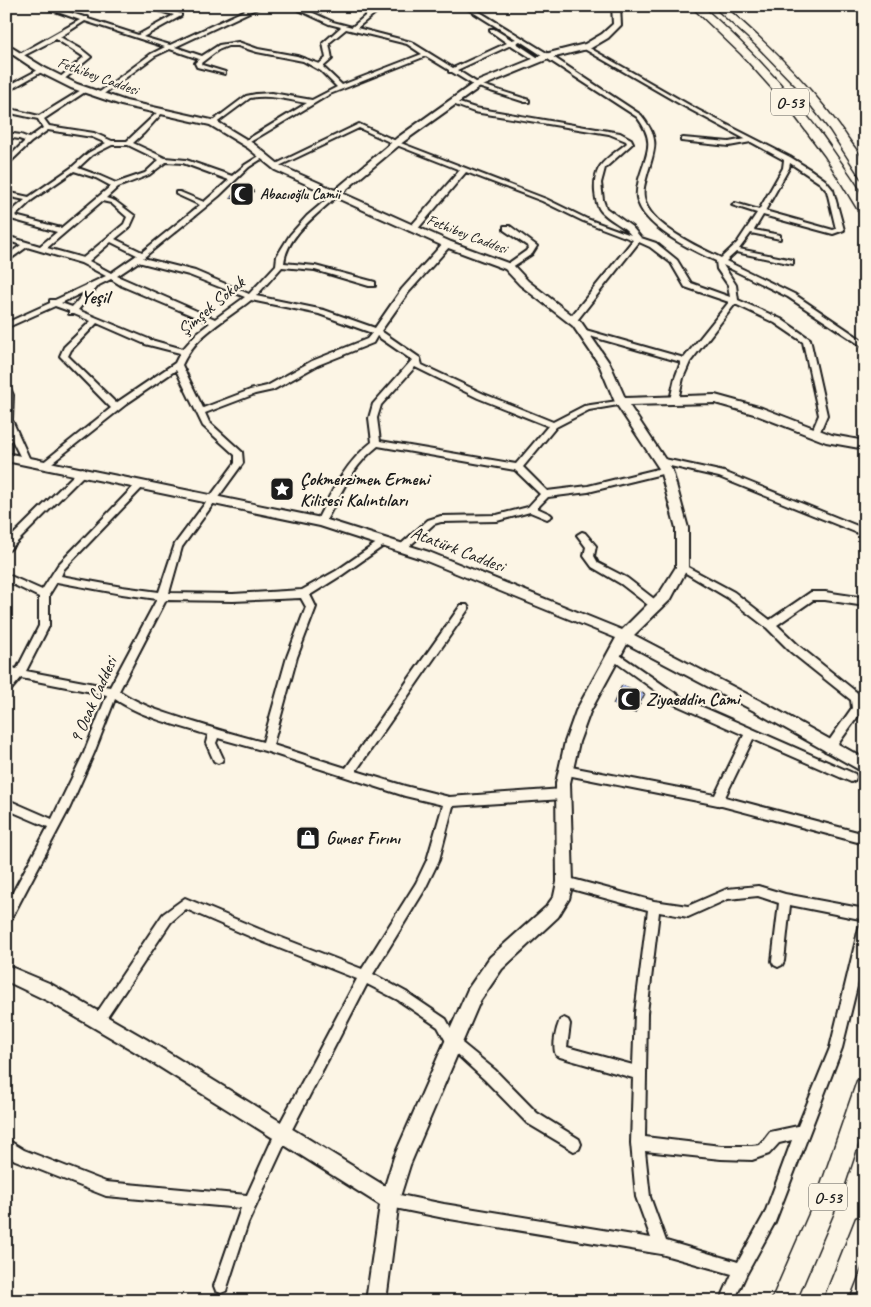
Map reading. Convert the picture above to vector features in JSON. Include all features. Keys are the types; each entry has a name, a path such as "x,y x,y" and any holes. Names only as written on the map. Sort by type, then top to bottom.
{"highway":[{"name":"O-53","path":"696,6 751,57 781,90 828,152 865,212"},
{"name":"O-53","path":"718,6 771,54 802,86 851,150 865,175"},
{"name":"O-53","path":"783,1301 830,1193 865,1089"},
{"name":"O-53","path":"835,1301 865,1228"}],"street":[{"path":"44,6 86,18 203,58"},
{"path":"140,36 179,15 145,6"},
{"path":"99,95 153,55 259,6"},
{"path":"293,6 344,28 409,43 451,71 477,85 527,100"},
{"path":"352,29 381,6"},
{"path":"466,6 548,56 639,116 647,124 651,132 653,145 641,190 641,200 644,207 666,230 723,261 781,289 865,346"},
{"path":"372,284 316,268 280,265 280,258 286,244 312,215 396,143 477,85 548,56 584,48 605,36 617,24 616,6"},
{"path":"21,55 56,37 86,18"},
{"path":"320,66 329,59 326,43 344,28"},
{"path":"492,30 538,60"},
{"path":"56,37 88,57 60,80"},
{"path":"451,71 520,39"},
{"path":"223,73 199,66 198,63 219,47 239,44 256,50 301,58 320,66 330,74 341,88"},
{"name":"Fethibey Caddesi","path":"6,46 42,70 85,90 124,104 213,123 245,143 275,166 335,195 447,244 509,267 524,283 577,324 604,364 621,402 663,466 682,528 682,567 666,595 624,636"},
{"path":"584,48 750,140 788,158 822,181 830,190 840,230 833,232 735,206"},
{"path":"245,143 312,102 341,88 427,54"},
{"path":"6,90 10,85 42,70"},
{"path":"40,118 85,90"},
{"path":"213,123 253,95 269,95 312,102"},
{"path":"453,103 474,110 609,132 626,137 630,143 607,160 599,173 597,182 601,203 605,212 630,227 638,239"},
{"path":"6,110 40,118 47,128"},
{"path":"129,142 142,132 160,112"},
{"path":"275,166 359,126 396,143 544,200 585,220 653,245 667,255 688,285 734,301 778,321 807,341 823,415 815,434"},
{"path":"6,164 29,141 47,128 94,135 110,143"},
{"path":"6,135 21,137 29,141"},
{"path":"683,140 729,144 750,140"},
{"path":"8,218 90,154 110,143 129,142 164,160 184,161 233,179"},
{"path":"6,326 53,302 112,276 205,205 247,166 263,156"},
{"path":"674,400 678,378 686,361 734,301 732,285 719,263 736,250 750,231 786,168 788,158"},
{"path":"42,248 116,186 147,174 164,160"},
{"path":"73,169 98,176 116,186"},
{"path":"414,229 465,169"},
{"path":"178,193 205,205"},
{"path":"6,194 30,199"},
{"path":"84,261 127,225 131,216 113,202 100,198"},
{"path":"8,218 63,231"},
{"path":"507,228 532,246 529,252 509,267"},
{"path":"750,231 777,237"},
{"path":"6,238 84,261 125,284 216,322"},
{"path":"110,239 139,257 192,273 250,297 321,312 377,332 417,360 418,366 554,425"},
{"path":"572,321 638,239"},
{"path":"6,260 26,244"},
{"path":"200,412 253,392 270,388 314,363 370,341 405,291 447,244"},
{"path":"736,250 790,262"},
{"name":"Şimşek Sokak","path":"178,365 182,351 216,322 250,297 280,265"},
{"path":"72,312 98,282"},
{"path":"53,302 72,312 148,342 182,351"},
{"path":"94,321 67,349 64,356 115,407"},
{"path":"582,331 686,361"},
{"path":"376,443 373,418 377,404 417,360"},
{"path":"45,464 115,407 178,365 206,424 239,454 239,463 211,499"},
{"path":"6,388 10,393 7,414 10,426 20,443 26,460"},
{"path":"518,467 554,425 587,408 621,402 715,399 758,411 830,439 865,445"},
{"path":"376,443 518,467 545,494"},
{"path":"321,522 344,480 357,461 376,443"},
{"name":"Atatürk Caddesi","path":"6,456 321,522 424,554 624,636 763,709 865,767"},
{"path":"402,548 431,522 441,519 497,518 531,509 545,494 588,489 663,466 721,474 865,533"},
{"path":"6,548 83,472"},
{"path":"6,688 19,674 44,626 44,595 61,567 141,484"},
{"name":"9 Ocak Caddesi","path":"6,917 55,825 89,753 113,692 164,596 178,546 211,499"},
{"path":"531,509 547,516"},
{"path":"582,535 591,546 588,556 595,565 624,581 655,605"},
{"path":"54,578 108,589 164,596 247,598 304,594 384,542"},
{"path":"682,567 731,596 770,625 795,649 856,698 858,709 829,748"},
{"path":"6,577 44,595"},
{"path":"267,747 292,657 311,607 304,594"},
{"path":"770,625 811,596 825,596 865,602"},
{"path":"348,774 464,608"},
{"path":"376,1301 390,1200 401,1164 474,995 496,963 552,912 561,899 565,882 563,794 572,742 583,711 624,636"},
{"path":"614,655 656,687 678,700 851,776"},
{"path":"6,671 113,692 132,705 214,733 267,747 405,791 449,802 563,794"},
{"path":"718,800 751,732"},
{"path":"214,733 211,743 218,758"},
{"path":"566,771 718,800 865,839"},
{"path":"221,1286 242,1222 282,1134 365,976 420,887 433,860 449,802"},
{"path":"6,804 55,825"},
{"path":"565,882 654,906 688,912 727,894 758,891 785,899 865,915"},
{"path":"778,961 785,899"},
{"path":"98,1021 167,918 185,903 365,976 402,996 442,1023 453,1043 490,1075 532,1118 574,1144"},
{"path":"654,906 641,1014 638,1143 643,1197 661,1247"},
{"path":"727,1301 741,1270 770,1217 836,1048 865,928"},
{"path":"6,973 62,1000 153,1052 345,1174 390,1200 463,1215 661,1247 741,1270"},
{"path":"564,1024 560,1051 640,1073"},
{"path":"638,1143 690,1150 753,1153 766,1148 775,1137 802,1132"},
{"path":"6,1146 20,1155 106,1189 251,1202"}],"building":[{"name":"Abacıoğlu Camii","path":"238,188 254,191 246,201 230,198"},
{"name":"Ziyaeddin Cami","path":"622,685 645,694 635,713 613,704"}],"place":[{"name":"Abacıoğlu Camii","path":"242,194"},
{"name":"Çokmerzimen Ermeni Kilisesi Kalıntıları","path":"282,489"},
{"name":"Ziyaeddin Cami","path":"629,699"},
{"name":"Gunes Fırını","path":"308,838"}],"district":[{"name":"Yeşil","path":"95,296"}]}
